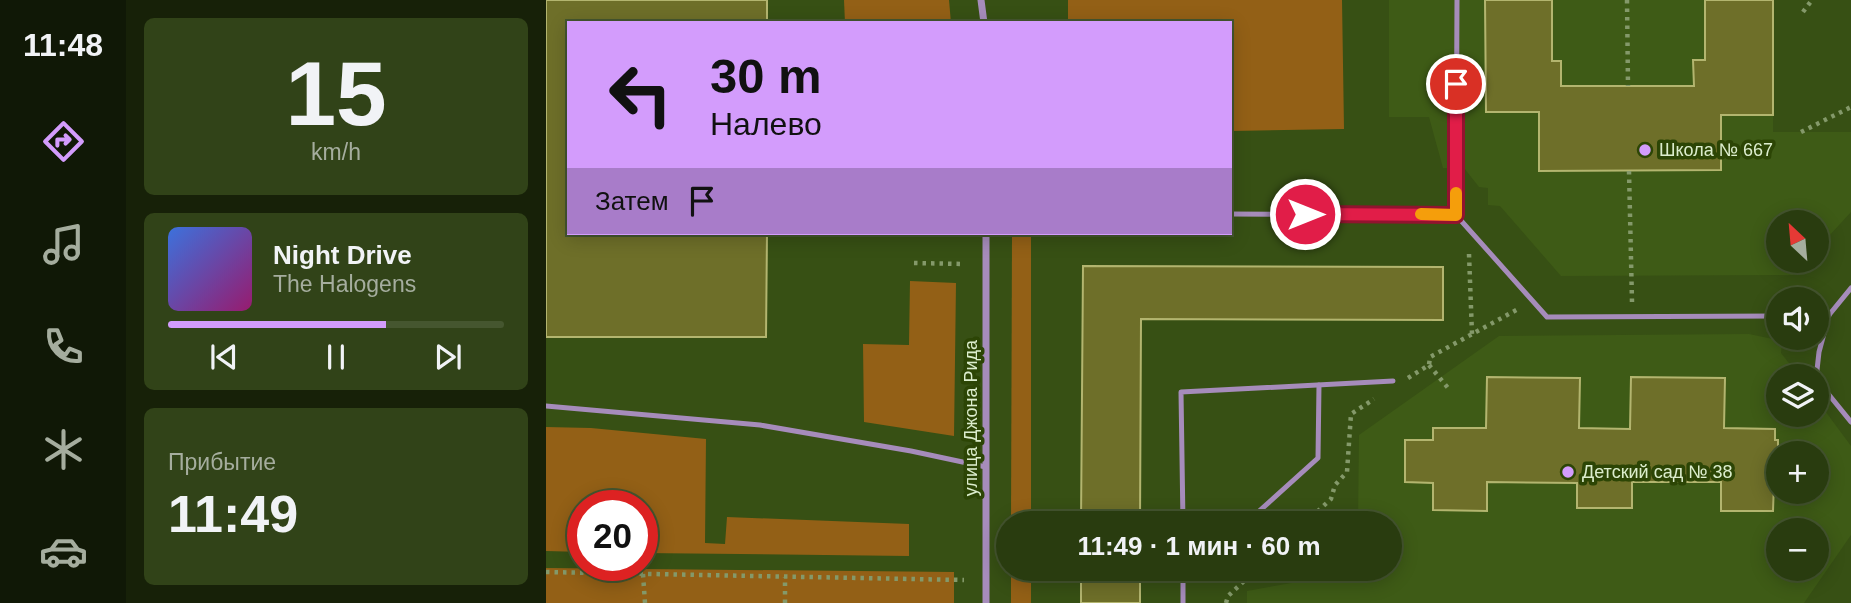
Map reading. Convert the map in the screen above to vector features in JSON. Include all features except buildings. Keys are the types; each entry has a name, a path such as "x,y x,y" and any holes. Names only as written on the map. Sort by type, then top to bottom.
{"street":[{"path":"981,0 984,21"},
{"name":"улица Джона Рида","path":"986,235 986,603"}],"lane":[{"path":"1457,0 1456,215 1547,317 1766,316"},
{"path":"1232,214 1456,215"},
{"path":"1829,316 1851,288"},
{"path":"1820,350 1817,370 1821,385 1851,422"},
{"path":"1183,511 1181,392 1393,381"},
{"path":"1259,511 1318,458 1320,385"},
{"path":"546,406 760,425 986,467"},
{"path":"1183,581 1183,603"}],"path":[{"path":"1627,0 1628,86"},
{"path":"1803,12 1812,0"},
{"path":"1801,132 1851,107"},
{"path":"1629,171 1632,316"},
{"path":"1468,228 1472,334"},
{"path":"915,263 964,264"},
{"path":"1448,388 1429,365 1430,356 1533,301"},
{"path":"1405,380 1429,365"},
{"path":"1318,511 1331,499 1335,485 1348,472 1351,414 1383,394"},
{"path":"546,572 567,572"},
{"path":"658,574 964,580"},
{"path":"785,577 785,603"},
{"path":"643,581 645,603"},
{"path":"1226,603 1228,596 1244,581"}],"shaded area":[{"path":"844,0 949,0 951,21 845,21"},
{"path":"1068,0 1342,0 1344,129 1232,131 1232,21 1068,21"},
{"name":"Школа № 667","path":"1389,0 1773,0 1773,132 1851,132 1851,212 1829,236 1829,210 1766,210 1766,273 1795,273 1793,275 1561,276 1500,206 1488,205 1488,188 1479,187 1464,168 1443,168 1429,117 1389,117"},
{"path":"1031,235 1031,511 1011,511 1012,236"},
{"path":"910,281 956,283 954,436 864,422 863,344 909,345"},
{"name":"Детский сад № 38","path":"1749,334 1766,338 1766,350 1781,350 1790,364 1766,364 1766,427 1829,427 1829,416 1851,446 1851,535 1829,567 1829,518 1766,518 1766,581 1819,581 1804,603 1247,603 1247,591 1298,581 1402,581 1402,511 1358,511 1359,435 1499,336"},
{"path":"546,427 591,428 706,439 705,543 725,544 727,517 909,524 909,556 658,553 658,490 567,490 567,552 546,551"},
{"path":"546,568 567,568 567,581 658,581 658,569 954,572 954,603 546,603"},
{"path":"1011,581 1031,581 1031,603 1011,603"}],"slow traffic":[{"path":"1421,214 1456,215 1456,193"}],"place":[{"name":"Школа № 667","path":"1645,150"},
{"name":"Детский сад № 38","path":"1568,472"}],"route":[{"path":"1305,214 1456,215 1456,84"}]}
